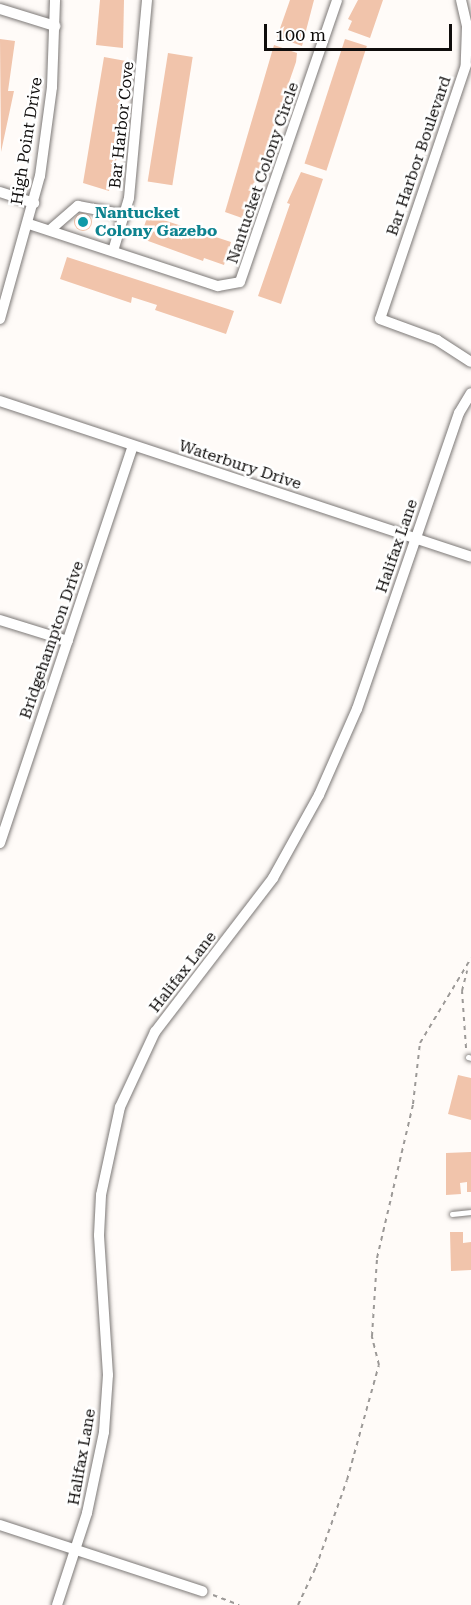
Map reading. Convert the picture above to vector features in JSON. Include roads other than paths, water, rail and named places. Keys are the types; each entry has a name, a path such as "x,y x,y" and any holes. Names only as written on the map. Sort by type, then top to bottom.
{"street":[{"name":"High Point Drive","path":"0,319 34,202 48,120 55,0"},
{"name":"Bar Harbor Cove","path":"113,251 125,215 143,75 147,0"},
{"name":"Nantucket Colony Circle","path":"29,224 218,286 240,282 337,0"},
{"name":"Bar Harbor Boulevard","path":"461,0 468,47 466,84 380,319 437,340 471,362"},
{"path":"0,9 55,26"},
{"path":"0,192 34,202"},
{"path":"50,230 78,206 125,215"},
{"name":"Halifax Lane","path":"57,1605 76,1550 104,1432 108,1375 99,1235 101,1195 120,1107 155,1032 273,878 308,816 357,709 459,413 471,393"},
{"name":"Waterbury Drive","path":"0,401 471,557"},
{"name":"Bridgehampton Drive","path":"0,843 133,446"},
{"path":"0,620 68,641"},
{"path":"0,1525 201,1591"}],"lane":[{"path":"452,1214 471,1212"}],"place":[{"name":"Nantucket Colony Gazebo","path":"83,222"}]}
